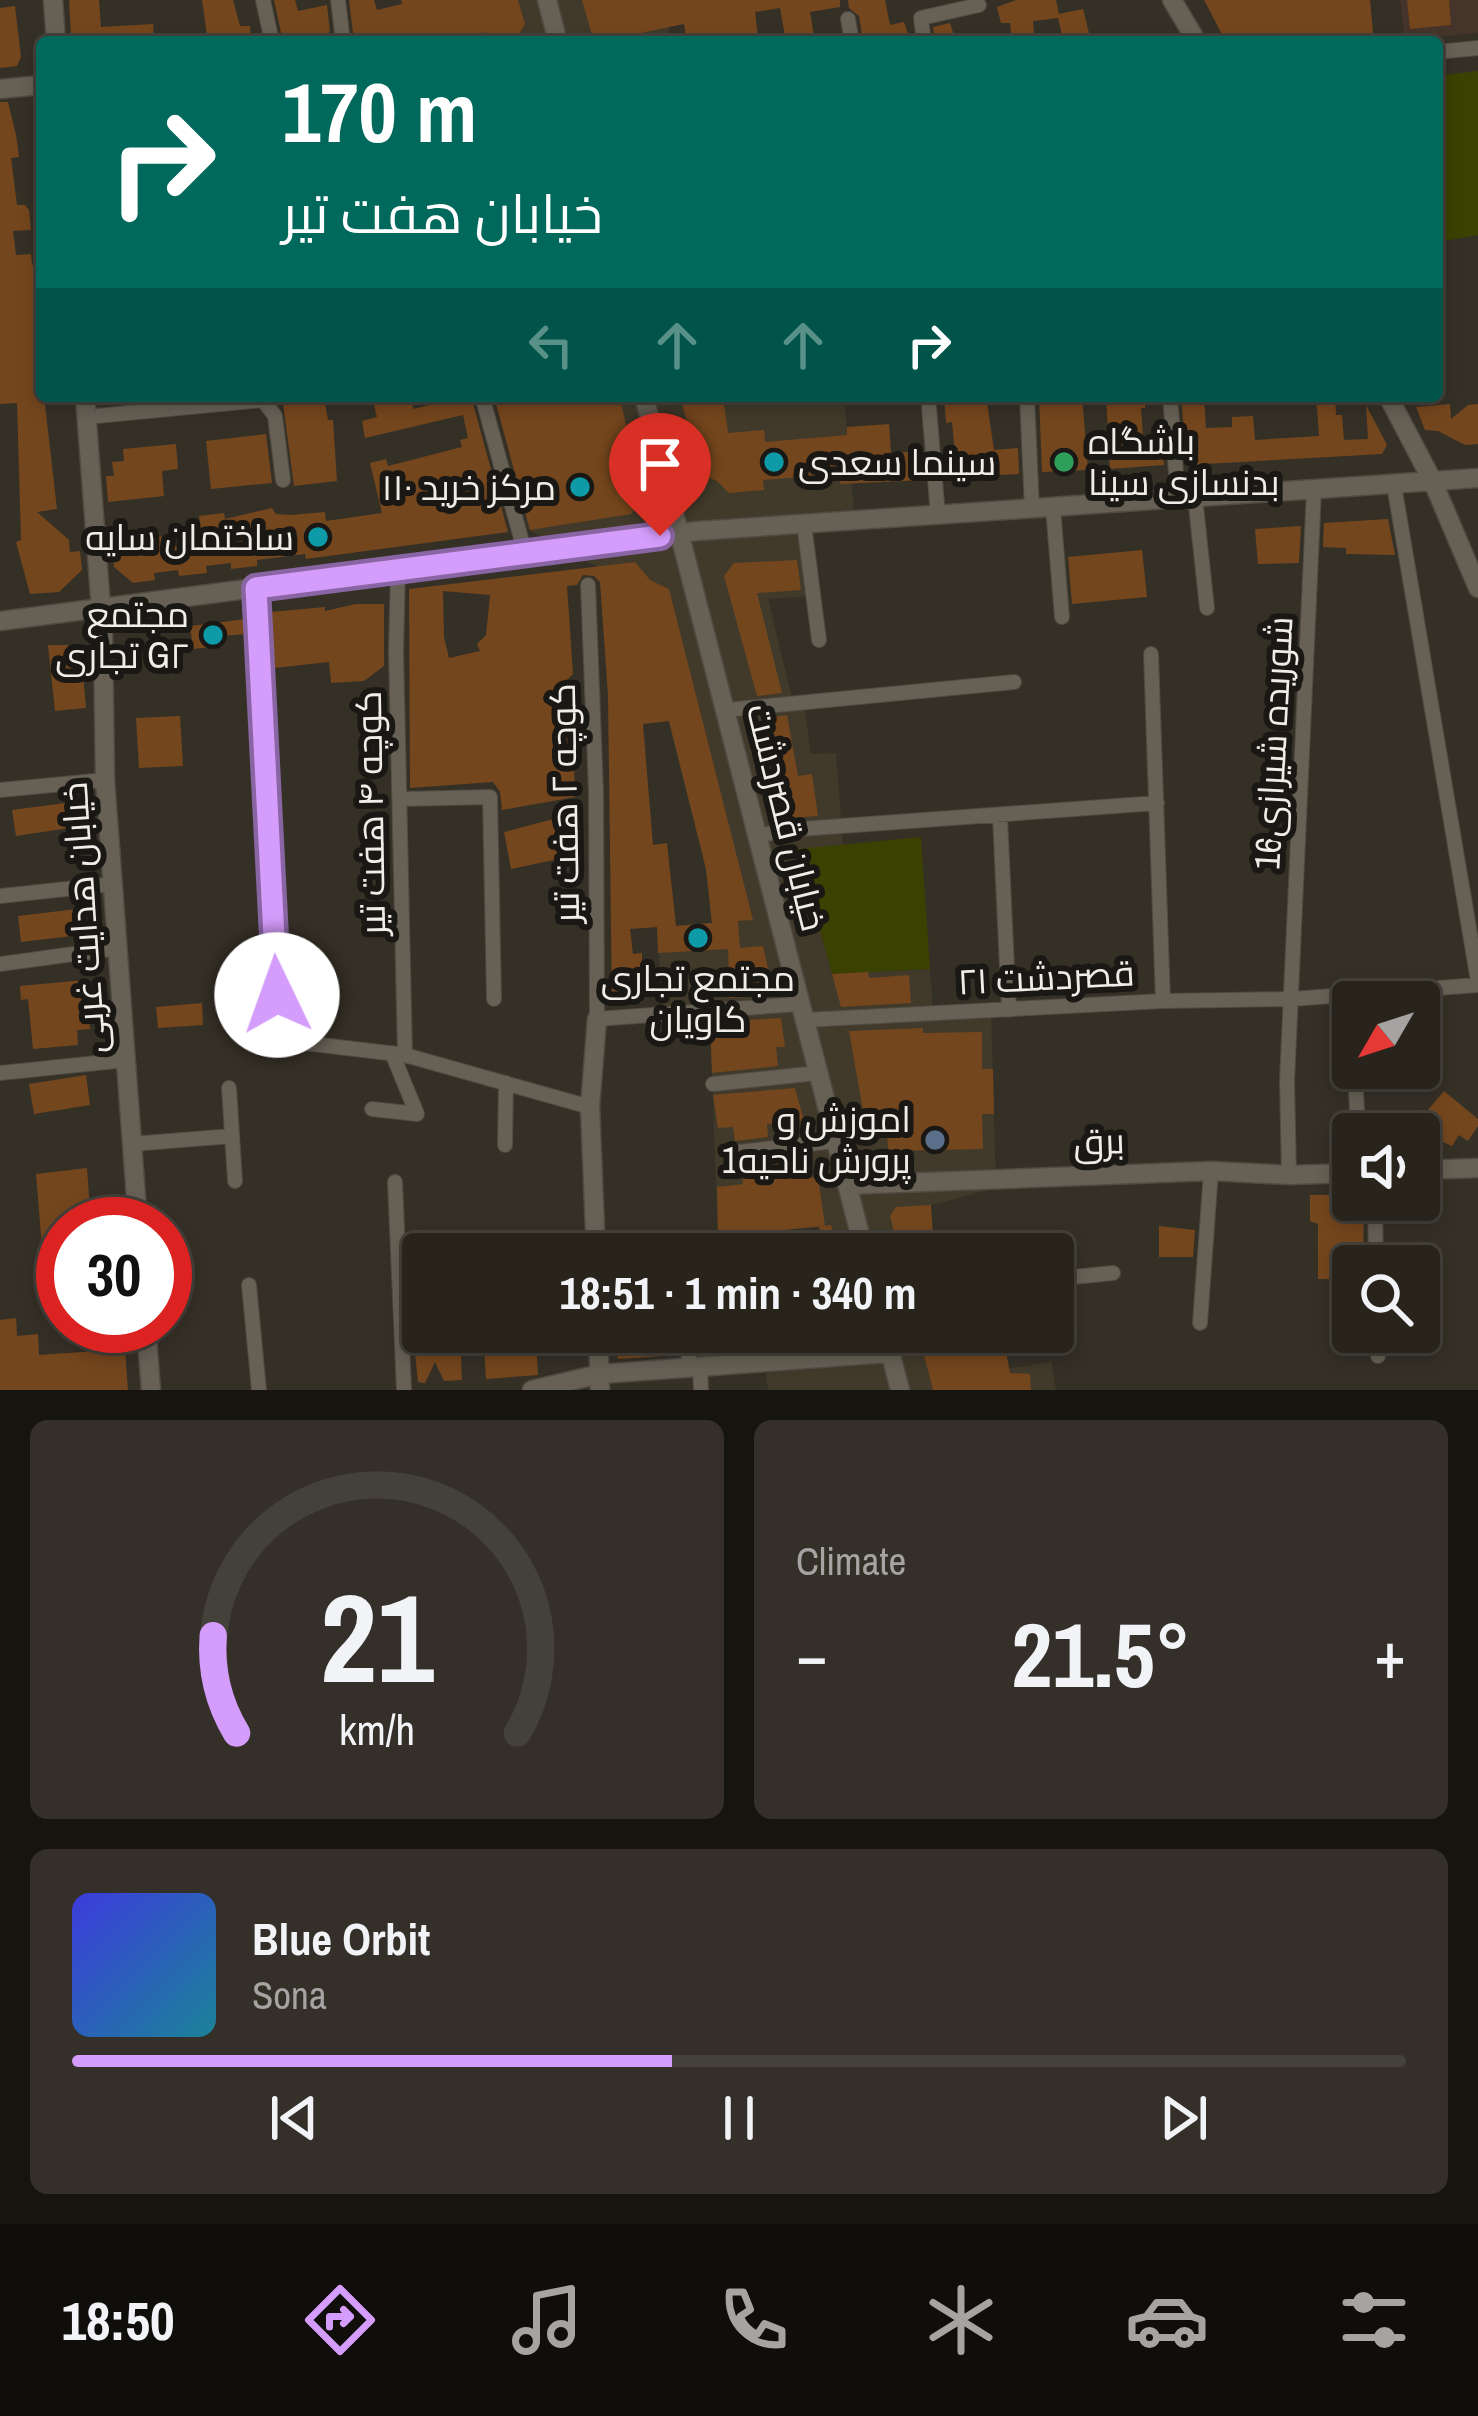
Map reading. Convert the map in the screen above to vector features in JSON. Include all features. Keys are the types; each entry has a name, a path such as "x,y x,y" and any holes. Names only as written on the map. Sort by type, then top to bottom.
{"main road":[{"path":"52,0 55,36"},
{"path":"547,0 556,36"},
{"path":"1172,0 1193,36"},
{"path":"0,89 36,86"},
{"name":"خیابان هدایت غربی","path":"85,402 101,608 105,780 136,1197"},
{"name":"خیابان قصردشت","path":"646,402 860,1233"},
{"path":"1391,402 1478,588"},
{"path":"0,621 679,533 1478,478"},
{"path":"595,1233 590,1107 597,1019"},
{"path":"1440,1169 1478,1168"},
{"name":"برق","path":"847,1185 1211,1171 1332,1174"},
{"path":"148,1353 151,1390"},
{"path":"532,1390 695,1368 890,1353 900,1390"}],"street":[{"path":"263,0 271,36"},
{"path":"338,0 342,36"},
{"path":"923,36 921,18 979,5"},
{"path":"848,19 852,36"},
{"path":"1443,51 1478,48"},
{"path":"86,417 226,402"},
{"path":"266,402 275,416 283,480"},
{"path":"484,402 525,553"},
{"path":"1027,402 1032,510"},
{"path":"1172,402 1207,608"},
{"path":"929,406 938,516"},
{"path":"1394,485 1478,983"},
{"name":"شوریده شیرازی16","path":"1288,1175 1314,490"},
{"path":"1054,508 1062,617"},
{"path":"804,524 819,640"},
{"name":"کوچه ۴ هفت تیر","path":"398,570 402,799 398,1054"},
{"name":"کوچه ۲ هفت تیر","path":"588,585 596,792 597,1019"},
{"path":"256,588 279,1040 398,1054 590,1107"},
{"path":"1151,654 1163,1000"},
{"path":"726,710 1014,682"},
{"path":"0,790 105,780"},
{"path":"402,799 490,797 494,999"},
{"path":"758,836 1156,803"},
{"path":"1000,817 1009,1010"},
{"path":"0,896 113,884"},
{"path":"0,964 118,948"},
{"name":"قصردشت ۲۱","path":"597,1019 1292,999 1478,983"},
{"path":"372,1109 417,1114 398,1054"},
{"path":"0,1073 126,1060"},
{"path":"713,1084 818,1073"},
{"path":"505,1145 506,1083"},
{"path":"229,1088 235,1180"},
{"path":"133,1144 232,1136"},
{"path":"730,1153 835,1141"},
{"path":"1201,1322 1211,1171"},
{"path":"394,1182 404,1390"},
{"path":"1074,1277 1113,1273"},
{"path":"248,1285 260,1390"},
{"path":"691,1353 701,1390"}],"shaded area":[{"path":"469,0 663,0 670,36 414,36 411,25"},
{"path":"1400,0 1478,0 1478,33 1404,36"},
{"path":"497,402 845,402 855,523 805,528 812,596 768,599 794,706 804,705 811,754 836,753 843,845 798,850 832,974 930,969 933,1014 991,1009 996,1188 931,1205 933,1233 820,1233 819,1227 718,1233 710,1022 663,1014 657,927 712,923 706,869 653,660 599,568 529,530"},
{"path":"815,1353 956,1353 960,1376 1051,1362 1056,1390 768,1390 766,1373 815,1365"}],"green space":[{"path":"1478,71 1478,235 1443,241 1443,75"},
{"path":"921,837 930,969 832,974 798,849"}],"building":[{"path":"69,0 99,0 101,27 153,24 154,36 71,36"},
{"path":"202,0 233,0 240,26 250,26 251,36 207,36"},
{"path":"274,0 295,0 298,11 327,5 330,32 282,36"},
{"path":"349,0 374,0 377,10 402,4 401,0 518,0 525,24 518,36 485,36 484,32 353,36"},
{"path":"582,0 840,0 840,7 810,12 814,36 785,36 780,8 755,12 758,36 686,36 684,24 642,36 592,36"},
{"path":"848,0 885,0 890,25 904,22 909,36 862,36 859,16 849,8"},
{"path":"1016,0 1056,0 1059,14 1083,9 1089,33 1062,36 1058,18 1033,21 1034,36 1011,36 1010,23 1001,23 997,7"},
{"path":"1204,0 1370,0 1373,33 1223,36"},
{"path":"1407,0 1449,0 1451,25 1410,29"},
{"path":"15,6 21,57 17,66 0,68 0,8"},
{"path":"950,23 954,36 934,36 933,27"},
{"path":"0,102 8,102 19,157 11,158 17,205 29,210 31,230 13,231 16,255 31,254 32,265 36,264 36,402 45,402 57,509 37,512 69,540 70,552 80,551 82,570 59,592 30,594 16,542 21,540 17,403 0,404"},
{"path":"325,402 328,420 333,420 337,481 294,486 283,403"},
{"path":"373,402 412,402 413,409 473,402 508,532 306,559 305,554 257,560 257,566 231,569 231,563 206,566 207,573 154,573 155,580 133,583 114,567 112,543 173,535 175,547 203,543 199,516 224,513 225,519 272,508 276,514 325,512 326,521 382,513 370,463 386,459 388,466 462,447 460,440 468,438 463,415 365,438 362,421 377,417"},
{"path":"496,402 620,402 644,496 631,514 530,530"},
{"path":"682,402 724,402 728,433 764,430 765,442 847,435 847,427 889,424 891,453 921,451 924,480 840,484 839,474 763,480 764,490 729,493 701,474"},
{"path":"944,402 987,402 994,450 1018,448 1019,474 946,478 944,453 955,453 952,422 946,423"},
{"path":"1039,402 1082,402 1088,470 1042,472"},
{"path":"1106,402 1145,402 1141,408 1143,436 1162,435 1164,465 1110,469"},
{"path":"1182,402 1204,402 1206,428 1232,427 1232,417 1253,416 1255,440 1319,436 1316,402 1335,402 1336,415 1342,415 1344,440 1368,439 1366,405 1387,445 1382,454 1187,465"},
{"path":"1450,404 1451,419 1468,405 1478,404 1478,444 1465,445 1438,431 1425,430 1416,407"},
{"path":"266,434 272,483 211,489 206,441"},
{"path":"176,444 178,469 162,471 164,496 108,502 106,476 114,476 112,462 124,461 123,449"},
{"path":"1388,519 1395,555 1346,554 1346,548 1323,547 1324,523"},
{"path":"1301,526 1299,563 1258,564 1255,529"},
{"path":"1142,550 1147,597 1072,604 1068,557"},
{"path":"797,560 801,590 757,593 782,693 757,696 724,576 734,563"},
{"path":"635,562 650,580 669,589 753,920 738,921 740,948 763,946 774,995 730,998 728,949 658,953 657,927 630,929 633,954 642,953 642,1003 612,1004 608,695 600,582 583,575 577,585 567,586 573,674 564,683 566,702 573,702 581,766 574,767 575,797 502,810 500,792 493,782 410,788 409,589","holes":["443,591 490,595 486,635 477,644 480,651 449,658","669,721 706,869 712,923 676,926 667,843 653,845 643,724"]},
{"path":"384,604 384,666 364,681 331,683 329,662 274,668 271,612 325,607 325,611"},
{"name":"مجتمع تجاری G۲","path":"246,619 247,634 221,636 222,646 193,649 190,626"},
{"path":"48,645 67,645 81,653 86,708 55,711"},
{"path":"787,715 798,776 812,774 818,816 791,818 764,718"},
{"path":"180,716 183,766 139,768 136,718"},
{"path":"73,802 76,827 16,836 12,810"},
{"path":"576,813 580,853 554,855 554,860 511,869 504,832"},
{"path":"77,909 80,935 21,942 18,916"},
{"path":"868,972 869,978 909,975 911,1003 841,1007 832,974"},
{"path":"85,980 90,1029 77,1030 78,1045 33,1049 28,999 21,1000 20,986"},
{"path":"202,1003 203,1025 158,1028 156,1007"},
{"path":"781,1018 785,1047 776,1047 778,1066 712,1073 710,1022"},
{"path":"923,1028 923,1033 982,1032 982,1069 993,1069 994,1114 982,1114 983,1149 888,1151 887,1132 875,1132 874,1116 864,1116 849,1031"},
{"path":"86,1075 90,1105 34,1114 29,1084"},
{"path":"795,1088 804,1121 767,1124 768,1137 735,1141 733,1127 718,1128 713,1095"},
{"path":"1444,1091 1478,1119 1478,1126 1468,1141 1459,1135 1452,1146 1443,1142 1440,1150 1440,1113 1428,1110"},
{"path":"803,1156 808,1178 818,1177 825,1226 718,1233 717,1187 743,1184 741,1163"},
{"path":"87,1168 89,1197 38,1197 36,1174"},
{"path":"1310,1195 1332,1195 1332,1221 1364,1221 1363,1245 1332,1245 1332,1279 1318,1279 1318,1224 1310,1221"},
{"path":"931,1205 933,1233 894,1233 890,1216 896,1207"},
{"path":"1159,1226 1195,1230 1193,1257 1159,1257"},
{"path":"16,1318 17,1336 36,1334 39,1355 125,1353 128,1390 0,1390 0,1320"},
{"path":"415,1353 461,1353 462,1380 444,1381 435,1362 425,1383 418,1382"},
{"path":"484,1353 537,1353 538,1375 486,1379"},
{"path":"617,1353 677,1353 677,1355 618,1359"},
{"path":"923,1353 1006,1353 1010,1373 1030,1374 1031,1390 933,1390"}],"place":[{"name":"سینما سعدی","path":"774,462"},
{"name":"باشگاه بدنسازی سینا","path":"1064,462"},
{"name":"مرکز خرید ۱۱۰","path":"580,487"},
{"name":"ساختمان سایه","path":"318,537"},
{"name":"مجتمع تجاری G۲","path":"213,635"},
{"name":"مجتمع تجاری کاویان","path":"698,938"},
{"name":"اموزش و پرورش ناحیه1","path":"935,1140"}],"route":[{"path":"277,995 256,588 660,536"}]}
